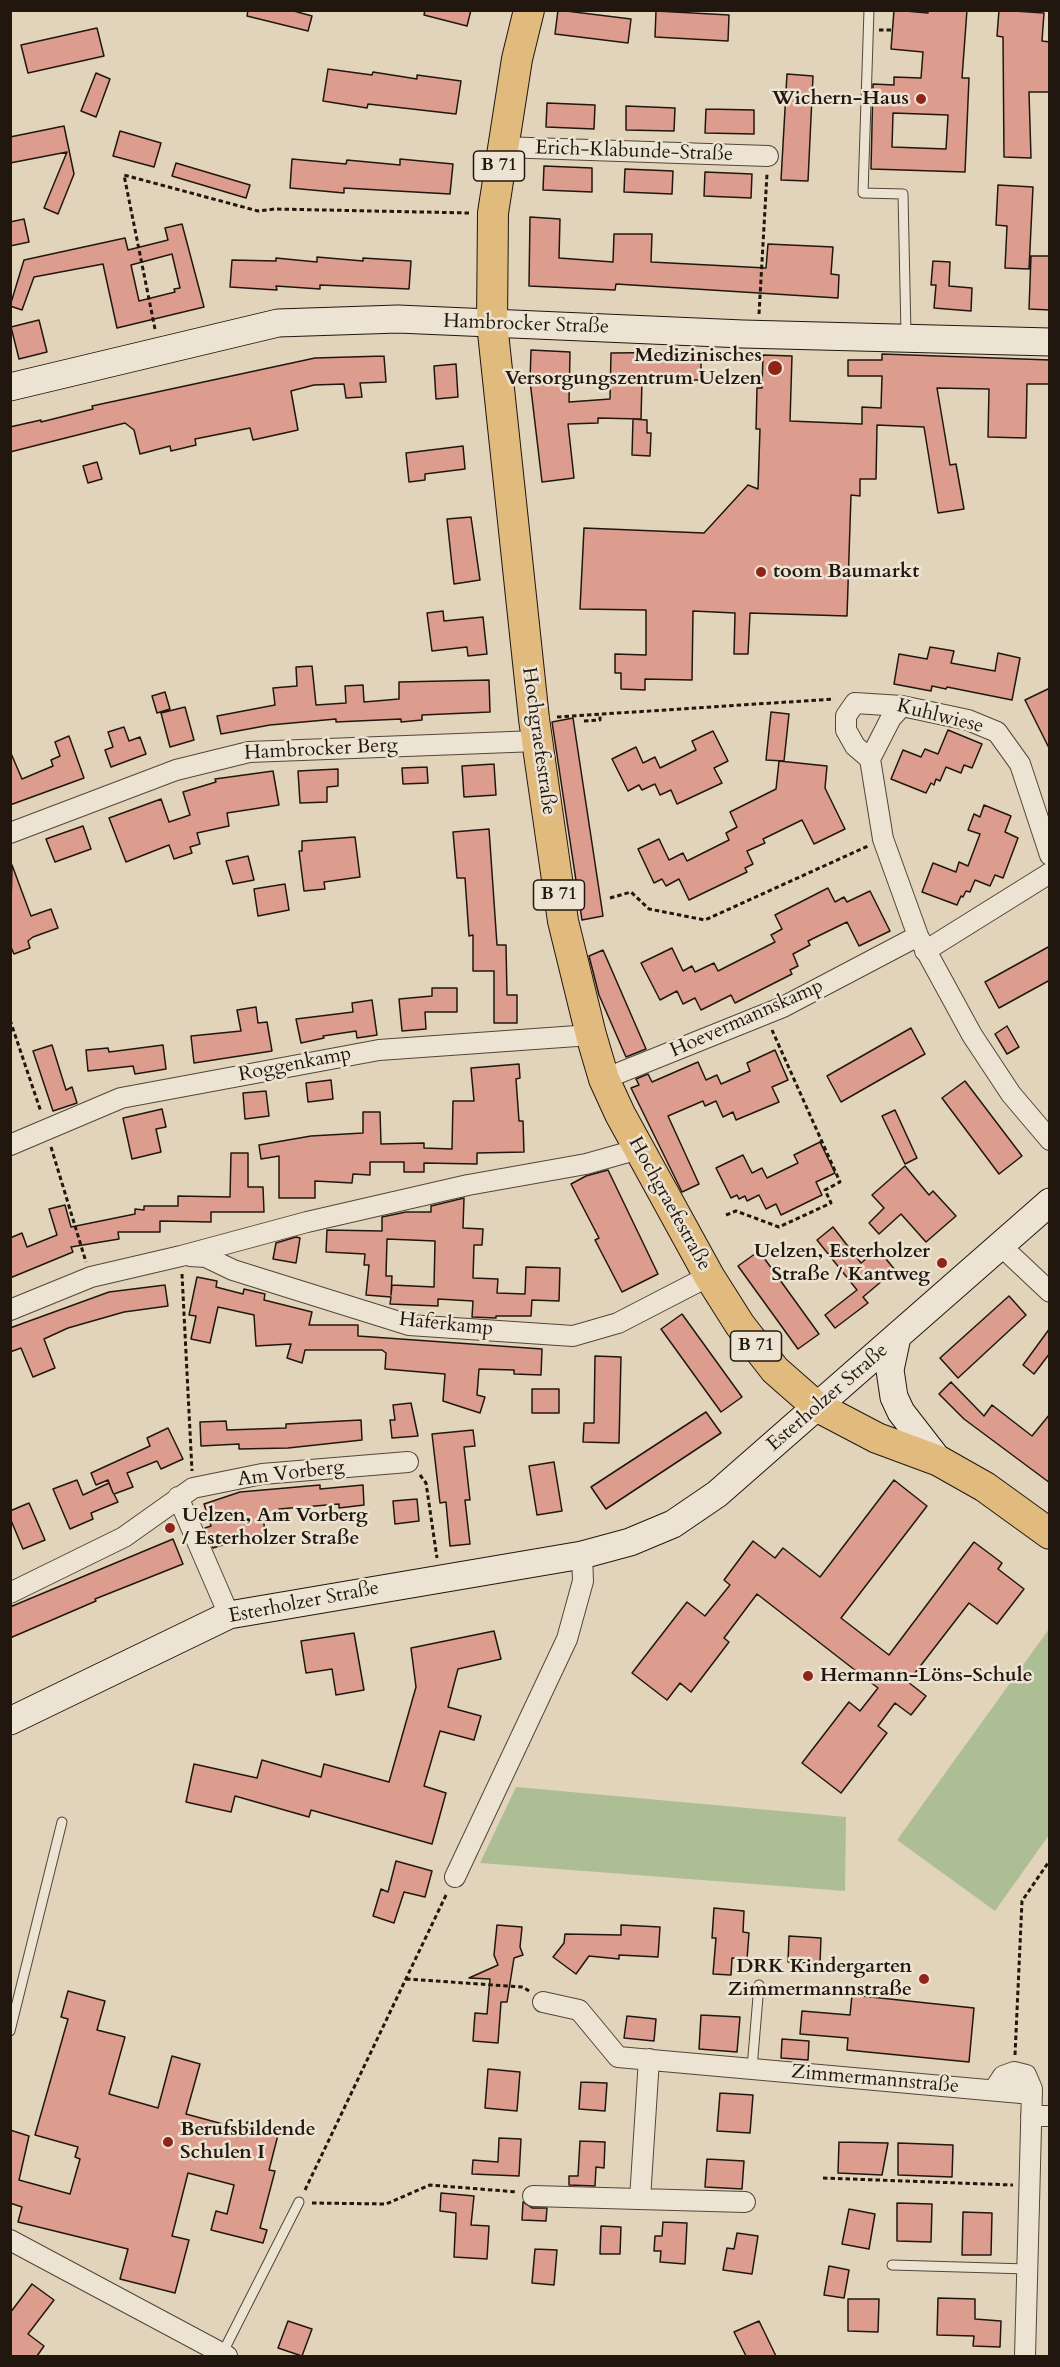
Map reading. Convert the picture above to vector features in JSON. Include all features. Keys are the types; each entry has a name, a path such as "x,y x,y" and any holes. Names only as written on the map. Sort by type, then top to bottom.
{"main road":[{"name":"Hochgraefestraße","path":"529,10 517,59 501,147 493,213 492,323 536,730 563,921 604,1079 639,1149 709,1276 740,1325 775,1370 816,1406"},
{"name":"B 71","path":"816,1406 877,1438 939,1461 985,1487 1050,1533"}],"street":[{"name":"Erich-Klabunde-Straße","path":"501,147 768,156"},
{"name":"Hambrocker Straße","path":"10,387 278,323 398,319 758,334 1050,342"},
{"name":"Kuhlwiese","path":"855,703 902,706 968,720 997,732 1020,764 1050,855"},
{"path":"855,703 846,716 846,730 855,746 870,759"},
{"path":"902,706 891,718 870,759 883,839 922,944 972,1035 1011,1094 1050,1140"},
{"name":"Hambrocker Berg","path":"10,833 176,770 249,752 536,730"},
{"path":"922,944 1050,873"},
{"name":"Hoevermannskamp","path":"604,1079 765,1015 922,944"},
{"name":"Roggenkamp","path":"10,1145 121,1098 379,1050 591,1035"},
{"name":"Haferkamp","path":"10,1310 91,1277 181,1256 307,1221 468,1185 586,1164 639,1149"},
{"name":"Esterholzer Straße","path":"10,1720 229,1615 582,1555 630,1542 673,1524 717,1494 1050,1202"},
{"path":"1000,1245 1050,1292"},
{"name":"Haferkamp","path":"181,1256 206,1257 233,1270 409,1325 573,1336 618,1323 709,1276"},
{"name":"B 71","path":"897,1337 890,1370 894,1396 901,1412 939,1461"},
{"name":"Am Vorberg","path":"10,1593 124,1537 185,1493 262,1474 408,1462"},
{"path":"185,1493 229,1615"},
{"path":"455,1877 567,1639 583,1581 582,1555"},
{"name":"Zimmermannstraße","path":"543,2002 579,2010 618,2057 1032,2094"},
{"path":"640,2199 649,2059"},
{"path":"997,2091 997,2085 1003,2076 1014,2072 1028,2078 1040,2116 1029,2186 1025,2356"},
{"path":"533,2196 745,2202"},
{"path":"10,2240 224,2355"}],"lane":[{"path":"868,10 863,193 903,194 906,338"},
{"path":"10,2031 62,1822"},
{"path":"752,2068 759,1985"},
{"path":"224,2355 299,2202"},
{"path":"892,2265 1027,2269"}],"path":[{"path":"758,334 768,156"},
{"path":"160,351 124,175 258,211 493,213"},
{"path":"536,730 600,715 842,698 855,703"},
{"path":"584,721 600,720 600,715"},
{"path":"610,898 631,892 649,909 705,920 883,839"},
{"path":"726,1215 736,1210 779,1227 831,1203 825,1190 840,1182 765,1015"},
{"path":"181,1256 185,1493"},
{"path":"408,1462 426,1483 439,1578"},
{"path":"1014,2072 1022,1901 1050,1860"},
{"path":"455,1877 299,2202 386,2204 430,2185 527,2192 533,2196"},
{"path":"406,1979 523,1987 543,2002"},
{"path":"824,2178 1029,2186"}],"green space":[{"path":"1049,1629 1049,1835 995,1911 897,1840"},
{"path":"516,1787 846,1817 845,1891 480,1863"}],"building":[{"path":"248,10 290,10 312,16 308,31 247,16"},
{"path":"425,10 471,10 467,26 424,15"},
{"path":"558,10 631,19 628,43 555,34"},
{"name":"Wichern-Haus","path":"894,10 928,13 928,10 967,10 962,78 969,78 965,172 871,169 873,84 894,85 894,77 921,78 923,52 891,49","holes":["893,113 948,115 946,149 892,147"]},
{"path":"999,10 1044,13 1042,41 1050,42 1050,92 1029,92 1031,158 1004,157 1003,37 997,36"},
{"path":"656,11 729,15 728,41 655,37"},
{"path":"97,28 104,56 28,73 21,45"},
{"path":"328,69 372,75 373,72 417,79 417,75 461,81 456,114 368,104 367,108 323,101"},
{"path":"96,73 110,79 96,117 81,111"},
{"path":"787,74 813,76 808,181 781,180"},
{"path":"547,103 595,105 594,129 546,127"},
{"path":"626,106 675,108 674,131 626,130"},
{"path":"706,109 754,110 754,134 705,133"},
{"path":"64,126 74,174 58,214 44,208 67,152 10,163 10,137"},
{"path":"120,131 161,143 154,167 113,156"},
{"path":"292,159 346,164 347,160 400,165 400,159 453,164 450,194 344,188 344,193 290,188"},
{"path":"176,163 250,185 246,198 172,176"},
{"path":"544,166 592,168 592,192 543,190"},
{"path":"625,169 673,171 672,194 624,192"},
{"path":"705,172 752,174 751,198 704,196"},
{"path":"998,185 1033,187 1029,269 1005,268 1007,226 996,225"},
{"path":"530,217 560,219 559,258 613,262 614,234 652,234 651,262 766,268 768,244 833,247 831,274 839,275 838,298 616,284 615,290 529,286"},
{"path":"24,219 29,242 10,246 10,222"},
{"path":"182,224 204,307 117,328 103,264 34,277 22,310 10,306 24,260 125,238 128,250 168,240 165,228","holes":["172,254 180,288 174,289 175,292 139,301 131,265"]},
{"path":"1031,256 1050,256 1050,310 1029,309"},
{"path":"317,257 363,261 363,258 411,261 409,289 320,285 320,289 276,286 277,290 230,287 232,260 276,261 276,258 317,262"},
{"path":"933,261 950,262 949,286 972,288 971,311 934,308 936,285 931,285"},
{"path":"39,320 47,352 19,359 11,327"},
{"path":"531,350 570,352 569,402 610,399 611,353 701,352 701,380 642,380 641,419 598,418 598,423 568,424 574,478 542,482 530,381"},
{"path":"882,354 1050,360 1050,384 1027,384 1026,438 988,437 989,389 937,388 950,465 956,464 964,509 938,513 924,427 877,425 876,479 860,479 860,496 851,495 847,616 750,613 748,654 734,654 735,613 693,611 692,680 645,679 645,690 621,689 621,673 615,673 615,654 646,655 646,610 580,609 584,528 704,533 748,485 758,489 760,429 756,429 757,388 762,388 763,355 792,356 790,421 862,424 862,407 881,408 882,376 848,376 848,360 882,360"},
{"path":"384,356 386,382 360,383 362,397 346,398 344,384 314,385 291,391 298,430 253,440 250,428 195,439 196,445 171,451 170,446 140,454 134,430 125,423 10,452 10,427 93,409 92,406 315,358"},
{"path":"456,364 458,397 436,399 434,366"},
{"path":"633,419 647,420 647,433 651,433 650,456 632,455"},
{"path":"463,446 465,469 425,474 425,480 409,482 406,453"},
{"path":"97,462 102,479 88,483 83,466"},
{"path":"471,517 480,580 454,584 447,519"},
{"path":"443,611 444,621 483,617 487,654 468,656 467,647 432,651 427,613"},
{"path":"930,647 954,651 951,663 995,671 998,653 1020,658 1012,700 947,687 946,689 932,686 931,691 894,684 899,654 927,659"},
{"path":"312,666 316,705 346,703 345,686 363,685 364,702 399,699 399,682 489,680 490,712 422,715 422,720 401,722 401,719 336,722 336,719 270,725 221,734 217,716 275,705 273,688 297,686 296,667"},
{"path":"1050,688 1050,750 1025,700"},
{"path":"165,692 170,709 157,713 152,696"},
{"path":"185,707 194,740 170,747 161,713"},
{"path":"771,712 789,714 784,761 766,760"},
{"path":"573,718 603,916 582,920 552,722"},
{"path":"124,727 129,741 140,737 146,754 111,767 105,750 113,747 108,732"},
{"path":"948,730 982,744 972,768 964,765 961,773 946,767 940,781 936,779 934,785 931,783 926,793 891,779 903,750 921,757 925,749 938,754"},
{"path":"713,731 728,761 714,768 722,783 677,804 671,790 660,795 655,784 642,790 639,785 628,791 612,759 636,747 643,763 655,757 660,768 696,750 692,741"},
{"path":"69,736 84,778 10,805 10,751 22,779 53,766 51,760 60,756 55,742"},
{"path":"779,761 827,766 825,788 845,829 814,844 802,820 763,839 765,843 747,851 753,864 745,868 747,872 689,900 679,879 666,886 662,879 654,883 638,849 659,839 669,860 683,853 687,861 729,840 726,833 737,827 730,812 776,789"},
{"path":"494,764 496,795 464,797 462,766"},
{"path":"427,767 428,783 403,784 402,768"},
{"path":"338,769 338,786 327,787 327,802 300,803 298,771"},
{"path":"273,771 279,805 227,813 229,826 197,833 200,844 190,847 192,853 174,859 169,845 126,862 109,818 161,799 169,822 190,815 183,792 216,782 215,779"},
{"path":"984,805 1011,816 1005,832 1018,838 1003,878 995,875 990,886 975,880 970,892 966,891 963,897 961,896 957,905 922,892 933,863 956,872 959,862 968,866 980,834 968,830 974,814 980,817"},
{"path":"83,826 91,849 55,862 46,839"},
{"path":"489,829 497,945 506,945 507,995 517,995 517,1023 494,1023 494,971 473,971 473,935 469,936 465,878 457,878 453,832"},
{"path":"355,837 360,877 324,882 325,889 304,891 299,851 302,851 302,841"},
{"path":"248,856 254,880 233,884 226,861"},
{"path":"12,865 31,916 51,909 58,928 33,937 28,941 30,948 14,954 10,945"},
{"path":"285,884 289,910 258,916 254,889"},
{"path":"828,888 835,902 844,897 847,902 870,891 890,931 859,946 847,922 808,941 810,945 793,954 798,966 790,970 792,974 735,1003 731,995 701,1010 695,998 683,1004 677,991 660,1000 641,963 672,948 683,971 692,966 695,972 714,963 718,971 775,942 771,935 782,929 775,915"},
{"path":"1050,946 1050,980 999,1008 985,982"},
{"path":"603,950 646,1049 626,1057 599,995 589,956"},
{"path":"432,988 457,988 457,1012 425,1012 426,1029 402,1031 399,999 432,996"},
{"path":"372,1000 377,1035 357,1038 356,1031 323,1036 324,1038 301,1043 296,1019 353,1012 352,1003"},
{"path":"256,1007 258,1023 267,1022 272,1051 194,1063 191,1036 241,1031 237,1010"},
{"path":"1007,1026 1019,1047 1007,1054 995,1034"},
{"path":"911,1028 925,1054 841,1102 827,1076"},
{"path":"52,1045 66,1090 72,1087 77,1103 53,1111 33,1051"},
{"path":"163,1045 166,1069 135,1074 133,1066 88,1071 86,1050 108,1048 109,1052"},
{"path":"775,1050 788,1080 772,1087 779,1102 736,1120 733,1112 723,1117 716,1101 705,1106 703,1101 668,1116 699,1184 682,1192 631,1088 639,1085 636,1079 648,1074 652,1082 698,1062 706,1080 717,1075 721,1084 750,1071 747,1063"},
{"path":"519,1064 520,1078 516,1079 519,1121 523,1121 524,1152 477,1153 477,1164 424,1163 424,1172 404,1172 404,1162 370,1162 370,1175 353,1174 352,1183 315,1181 315,1198 279,1198 279,1156 261,1159 259,1145 311,1136 363,1133 363,1112 380,1112 381,1144 424,1143 424,1148 452,1149 453,1101 474,1101 471,1068"},
{"path":"331,1080 333,1099 308,1102 306,1083"},
{"path":"965,1081 1022,1156 999,1174 942,1098"},
{"path":"266,1091 269,1116 245,1119 243,1093"},
{"path":"162,1109 166,1127 156,1129 161,1152 132,1159 123,1118"},
{"path":"895,1110 917,1158 905,1164 882,1116"},
{"path":"820,1142 835,1173 816,1182 822,1195 781,1215 776,1204 766,1209 759,1195 747,1201 745,1196 739,1199 737,1195 731,1198 716,1168 743,1155 752,1173 762,1168 767,1178 798,1163 794,1155"},
{"path":"231,1153 248,1153 248,1187 263,1187 264,1212 211,1212 211,1222 160,1221 160,1232 118,1232 119,1239 71,1247 73,1252 10,1278 10,1238 22,1233 27,1247 57,1235 49,1209 65,1205 71,1227 135,1214 135,1209 144,1210 144,1206 178,1206 178,1196 230,1197"},
{"path":"905,1166 929,1195 933,1191 956,1216 926,1242 901,1214 879,1234 869,1223 884,1208 872,1195"},
{"path":"608,1170 658,1274 622,1292 595,1240 599,1238 571,1184 586,1176"},
{"path":"464,1198 463,1228 483,1229 482,1245 474,1245 473,1278 498,1279 497,1293 525,1294 526,1267 560,1268 559,1301 532,1300 531,1316 496,1316 496,1318 472,1317 473,1301 438,1299 438,1306 390,1304 391,1297 366,1295 369,1265 364,1265 365,1254 326,1252 327,1230 382,1231 382,1217 406,1212 431,1212 431,1206","holes":["387,1239 435,1241 434,1287 392,1285 391,1295 392,1276 386,1276"]},
{"path":"833,1227 861,1263 878,1249 895,1270 863,1297 868,1303 835,1328 825,1315 857,1290 817,1240"},
{"path":"300,1238 296,1263 273,1259 276,1243"},
{"path":"759,1251 819,1334 798,1349 738,1266"},
{"path":"197,1277 217,1281 216,1287 243,1294 244,1289 265,1294 264,1300 312,1312 309,1325 358,1325 358,1336 542,1349 541,1375 514,1374 514,1370 479,1369 477,1395 485,1397 480,1413 443,1401 445,1374 385,1369 386,1353 382,1350 305,1350 302,1363 287,1358 291,1344 256,1346 254,1315 218,1307 210,1343 191,1339 196,1316 189,1315"},
{"path":"165,1285 168,1306 124,1312 68,1328 44,1339 55,1368 33,1377 21,1348 10,1352 10,1328 109,1292"},
{"path":"1009,1296 1026,1315 958,1378 940,1358"},
{"path":"682,1314 742,1397 721,1412 661,1329"},
{"path":"1050,1328 1050,1353 1034,1374 1023,1365"},
{"path":"595,1356 621,1357 619,1443 583,1442 584,1423 594,1423"},
{"path":"951,1382 984,1416 992,1405 1032,1436 1050,1414 1050,1483 964,1419 939,1394"},
{"path":"532,1389 559,1389 559,1413 532,1413"},
{"path":"411,1403 418,1436 392,1438 390,1420 395,1420 393,1405"},
{"path":"706,1412 721,1433 606,1509 591,1487"},
{"path":"361,1420 362,1440 288,1448 239,1449 239,1444 201,1446 200,1422 226,1421 227,1430 286,1428 286,1424"},
{"path":"168,1428 183,1459 161,1469 157,1461 127,1473 133,1487 114,1494 118,1502 91,1513 93,1519 70,1529 53,1489 77,1480 83,1495 109,1483 113,1493 108,1480 96,1485 91,1473 150,1446 147,1438"},
{"path":"473,1430 475,1446 464,1447 470,1500 465,1500 470,1544 450,1546 446,1502 440,1503 432,1434"},
{"path":"554,1462 562,1511 537,1515 529,1466"},
{"path":"894,1480 927,1506 841,1618 889,1655 974,1542 1002,1563 998,1569 1024,1589 997,1624 969,1603 908,1682 926,1696 911,1715 895,1703 878,1726 887,1733 841,1793 802,1763 849,1702 860,1711 878,1688 757,1594 724,1638 729,1642 691,1692 680,1683 667,1700 632,1673 687,1602 705,1616 730,1585 724,1580 753,1541 775,1558 783,1548 820,1577"},
{"path":"320,1485 320,1489 363,1485 364,1505 339,1508 339,1504 279,1509 280,1513 263,1514 265,1534 230,1537 232,1542 213,1548 205,1528 211,1526 204,1504 240,1492"},
{"path":"417,1499 419,1521 395,1524 393,1501"},
{"path":"29,1503 45,1540 23,1549 10,1518 10,1511"},
{"path":"173,1539 183,1564 95,1599 96,1601 10,1638 10,1607"},
{"path":"494,1631 501,1659 458,1669 448,1707 481,1716 474,1740 440,1731 424,1786 446,1793 432,1844 311,1810 309,1817 235,1796 231,1812 186,1802 194,1764 257,1778 262,1760 321,1777 324,1764 389,1782 416,1687 411,1648"},
{"path":"354,1633 364,1690 336,1695 332,1669 306,1673 301,1641"},
{"path":"396,1861 432,1871 425,1897 404,1892 394,1923 373,1916 381,1889 388,1892"},
{"path":"714,1908 744,1911 743,1932 749,1933 747,1959 732,1958 731,1975 713,1974 716,1938 712,1938"},
{"path":"497,1925 522,1927 520,1947 523,1955 514,1958 507,2002 501,2002 498,2043 473,2041 475,2013 487,2014 490,1979 469,1978 498,1965 494,1955"},
{"path":"621,1925 660,1927 658,1957 619,1955 619,1959 589,1956 576,1974 553,1957 564,1943 565,1934 621,1935"},
{"path":"789,1936 821,1938 820,1963 788,1962"},
{"name":"Berufsbildende Schulen I","path":"68,1991 105,2001 97,2030 125,2037 109,2094 158,2108 172,2056 200,2064 186,2114 245,2130 247,2122 279,2131 269,2170 275,2171 260,2228 267,2230 263,2243 211,2230 216,2211 227,2214 234,2185 188,2173 172,2236 189,2240 175,2293 120,2279 128,2249 18,2222 22,2207 10,2203 10,2130 29,2136 19,2180 70,2194 80,2159 75,2157 78,2147 35,2135 68,2019 61,2017"},
{"path":"852,1995 974,2008 969,2062 847,2050 848,2038 800,2034 802,2011 850,2015"},
{"path":"701,2015 740,2017 737,2052 699,2049"},
{"path":"627,2016 656,2019 654,2041 624,2038"},
{"path":"782,2039 809,2041 808,2060 781,2058"},
{"path":"488,2069 520,2072 517,2111 485,2108"},
{"path":"581,2082 607,2083 605,2111 579,2109"},
{"path":"720,2093 753,2095 750,2133 717,2131"},
{"path":"499,2138 521,2139 519,2176 472,2174 473,2160 498,2162"},
{"path":"580,2141 605,2142 604,2168 596,2167 595,2186 569,2185 569,2176 578,2176"},
{"path":"839,2142 888,2143 882,2175 838,2173"},
{"path":"898,2143 953,2145 952,2177 898,2175"},
{"path":"707,2159 744,2161 742,2189 705,2187"},
{"path":"441,2193 474,2196 471,2225 489,2226 487,2259 454,2257 456,2213 440,2211"},
{"path":"523,2202 532,2208 547,2208 546,2221 522,2220"},
{"path":"897,2203 932,2204 931,2242 897,2241"},
{"path":"849,2209 875,2214 869,2249 842,2244"},
{"path":"963,2212 992,2213 991,2255 962,2255"},
{"path":"663,2222 687,2223 685,2264 660,2262 661,2251 654,2251 655,2236 662,2236"},
{"path":"601,2226 621,2227 620,2254 600,2254"},
{"path":"737,2233 758,2236 752,2274 723,2270 727,2248 734,2249"},
{"path":"535,2249 557,2250 554,2285 532,2283"},
{"path":"829,2266 849,2270 844,2298 824,2295"},
{"path":"32,2284 54,2300 28,2334 44,2346 37,2356 10,2356 10,2313"},
{"path":"938,2298 975,2299 975,2319 1001,2321 1000,2347 973,2346 974,2336 937,2335"},
{"path":"848,2299 879,2299 878,2332 848,2331"},
{"path":"288,2321 312,2329 302,2356 278,2348"},
{"path":"759,2321 776,2356 746,2356 734,2332"}],"place":[{"name":"Wichern-Haus","path":"921,99"},
{"name":"Medizinisches Versorgungszentrum Uelzen","path":"775,368"},
{"name":"toom Baumarkt","path":"761,572"},
{"name":"Uelzen, Esterholzer Straße / Kantweg","path":"942,1263"},
{"name":"Uelzen, Am Vorberg / Esterholzer Straße","path":"170,1528"},
{"name":"Hermann-Löns-Schule","path":"808,1676"},
{"name":"DRK Kindergarten Zimmermannstraße","path":"924,1979"},
{"name":"Berufsbildende Schulen I","path":"168,2142"}]}
